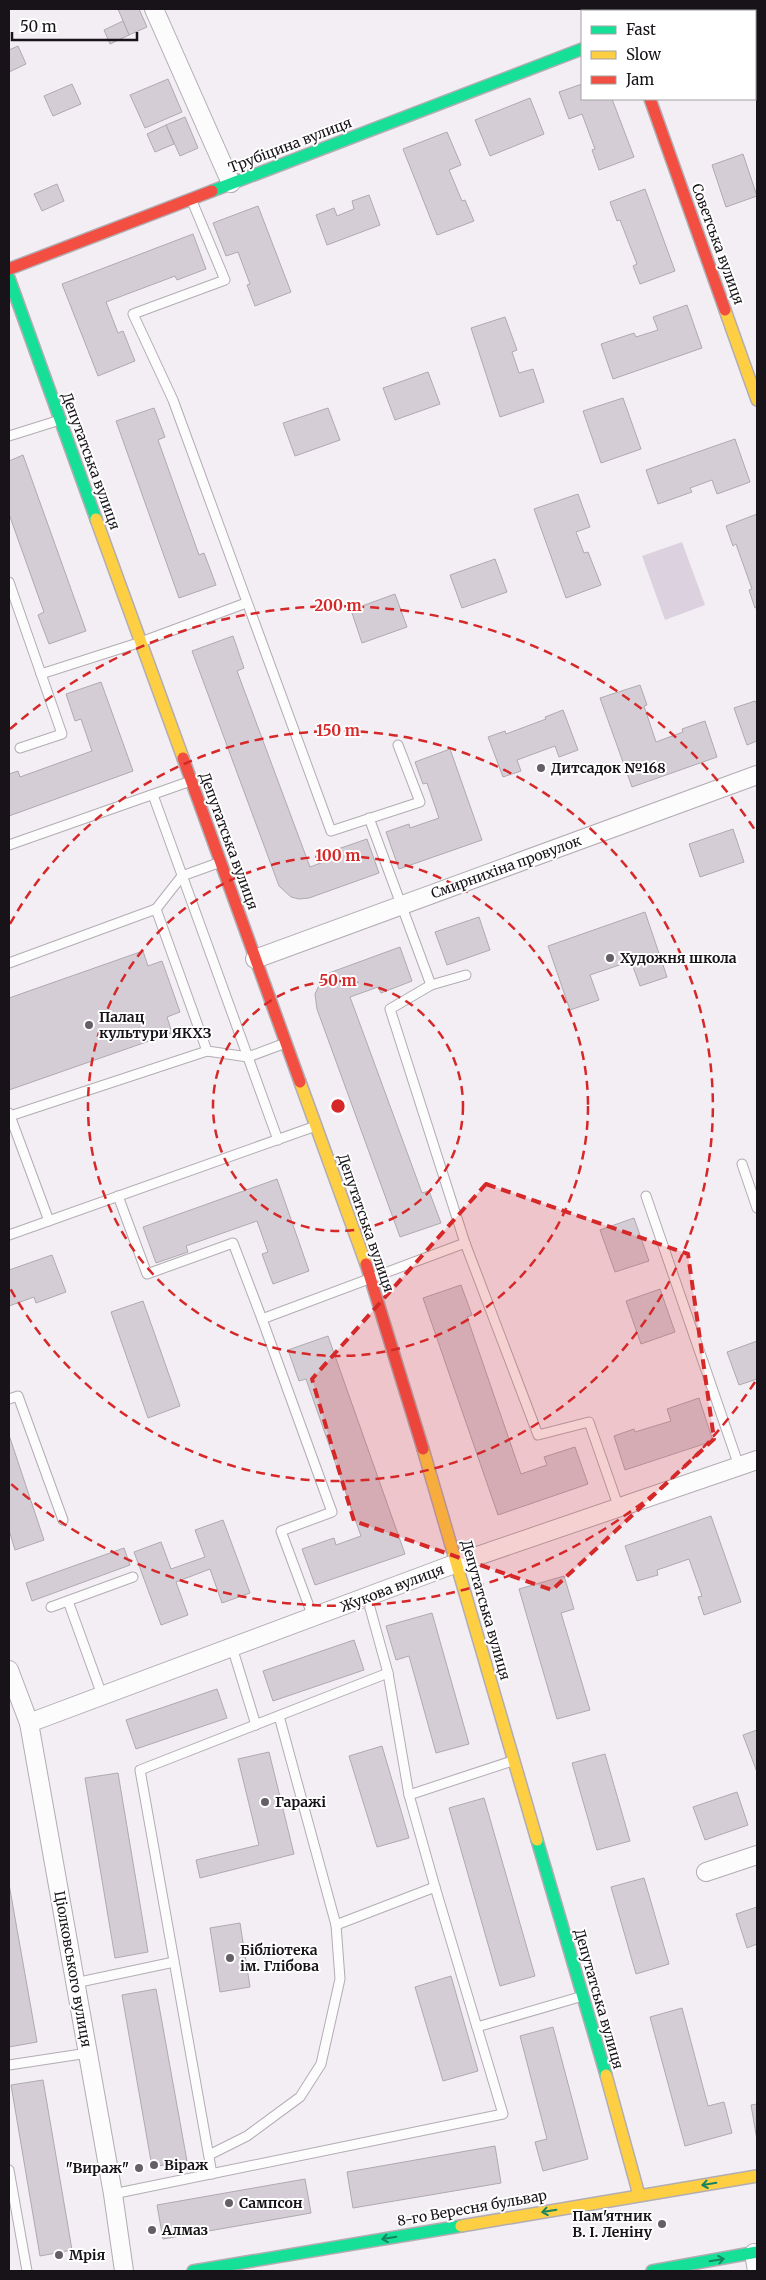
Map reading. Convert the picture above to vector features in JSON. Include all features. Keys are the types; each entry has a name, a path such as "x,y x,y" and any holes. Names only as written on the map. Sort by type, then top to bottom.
{"street":[{"path":"154,9 231,183"},
{"name":"Трубіцина вулиця","path":"9,269 581,48"},
{"name":"Советська вулиця","path":"650,100 757,400"},
{"name":"Депутатська вулиця","path":"9,278 371,1279 457,1563 513,1761 584,1996 639,2195"},
{"name":"Смирнихіна провулок","path":"255,959 757,775"},
{"name":"Жукова вулиця","path":"29,1723 457,1563 757,1460"},
{"name":"Ціолковського вулиця","path":"9,1670 29,1723 113,2194 124,2271"},
{"path":"706,1872 757,1855"},
{"name":"8-го Вересня бульвар","path":"193,2271 757,2176"},
{"path":"652,2271 755,2253 757,2271"}],"lane":[{"path":"191,199 225,280 133,314 173,400 331,831 420,802 398,745"},
{"path":"9,436 60,420"},
{"path":"9,582 62,734 20,748"},
{"path":"41,674 141,642 246,603"},
{"path":"9,845 191,781"},
{"path":"153,795 278,1140"},
{"path":"370,818 432,984"},
{"path":"9,963 156,909 182,876 220,862"},
{"path":"156,909 207,1051"},
{"path":"466,975 432,984 390,1009 465,1243 538,1435 589,1422 619,1508"},
{"path":"49,1221 9,1114 207,1051 248,1058 286,1043"},
{"path":"9,1235 316,1126"},
{"path":"742,1164 757,1208"},
{"path":"118,1196 147,1274 233,1243 332,1512 281,1531 312,1618"},
{"path":"646,1196 739,1466"},
{"path":"262,1320 465,1243"},
{"path":"9,1399 18,1396 63,1520"},
{"path":"51,1607 132,1577"},
{"path":"113,2194 503,2114 434,1887 410,1795 388,1673 367,1597"},
{"path":"68,1601 102,1696"},
{"path":"232,1647 256,1725"},
{"path":"212,2174 140,1770 388,1673"},
{"path":"209,2155 247,2136 300,2096 321,2064 340,1979 336,1925 278,1716"},
{"path":"410,1795 513,1761"},
{"path":"336,1925 434,1887"},
{"path":"75,1983 174,1962"},
{"path":"478,2027 584,1996"},
{"path":"9,2065 88,2053"},
{"path":"9,2170 27,2271"}],"highlighted area":[{"path":"486,1184 688,1254 714,1439 552,1590 354,1521 312,1379"}],"shaded area":[{"path":"682,542 705,605 665,620 642,556"}],"building":[{"path":"118,9 139,9 147,27 129,35"},
{"path":"123,21 129,35 110,44 104,30"},
{"path":"18,46 26,64 9,72 9,50"},
{"path":"168,79 182,112 145,128 130,95"},
{"path":"72,84 81,104 53,116 44,96"},
{"path":"581,84 581,100 612,100 634,157 599,170 592,150 595,149 582,114 569,119 559,92"},
{"path":"530,98 544,134 490,156 475,120"},
{"path":"185,117 198,148 180,156 166,125"},
{"path":"166,125 174,144 155,152 147,134"},
{"path":"447,132 461,165 449,170 462,201 465,200 474,221 437,235 403,149"},
{"path":"743,154 757,196 726,207 712,165"},
{"path":"57,184 64,201 42,211 34,194"},
{"path":"645,189 675,271 640,284 633,266 637,264 620,220 617,221 610,202"},
{"path":"369,195 380,225 327,245 316,215 334,208 337,216 354,209 352,201"},
{"path":"258,206 291,292 255,306 247,285 250,284 238,252 226,256 213,223"},
{"path":"193,234 206,269 177,280 175,276 106,302 118,333 123,331 135,361 98,376 62,284"},
{"path":"687,305 702,348 613,379 601,344 634,333 636,337 658,330 653,317"},
{"path":"505,317 517,350 512,352 519,373 533,369 544,402 500,417 471,328"},
{"path":"428,372 440,404 395,420 383,388"},
{"path":"623,398 641,449 601,463 583,411"},
{"path":"154,408 165,437 158,440 199,555 204,553 216,585 179,598 116,421"},
{"path":"328,408 340,440 295,456 283,423"},
{"path":"735,439 750,482 717,494 712,480 690,488 692,492 658,504 646,470"},
{"path":"23,455 86,631 49,644 38,615 44,612 9,514 9,461"},
{"path":"578,494 590,527 576,532 584,553 588,552 601,585 566,598 534,509"},
{"path":"757,514 757,607 755,608 749,590 752,589 736,544 733,546 726,526"},
{"path":"495,559 507,592 462,608 450,575"},
{"path":"395,594 407,627 362,643 351,610"},
{"path":"233,636 244,668 237,671 310,867 337,857 335,850 367,839 379,873 309,898 299,899 291,897 279,886 192,651"},
{"path":"101,682 133,771 9,816 9,774 18,771 20,777 92,751 81,719 75,721 66,694"},
{"path":"640,685 647,705 644,706 656,742 683,732 682,729 705,721 717,757 632,787 600,698"},
{"path":"755,701 757,705 757,741 747,745 734,708"},
{"path":"563,710 578,750 559,757 555,746 517,760 521,771 503,777 488,737 505,731 506,734 546,719 545,717"},
{"path":"450,749 482,840 399,869 386,832 409,824 410,828 439,818 427,783 423,784 415,762"},
{"path":"733,829 744,862 700,877 689,844"},
{"path":"645,912 667,977 640,986 631,961 590,975 599,1000 570,1010 548,946"},
{"path":"479,917 490,950 447,965 435,932"},
{"path":"400,947 412,981 381,993 378,987 350,997 422,1193 429,1191 441,1223 400,1237 317,1009 315,994 322,979 329,973"},
{"name":"Палац культури ЯКХЗ","path":"143,951 148,966 162,961 180,1012 167,1017 172,1033 9,1090 9,998"},
{"path":"277,1179 309,1271 273,1284 262,1254 268,1252 257,1221 186,1246 188,1252 156,1263 143,1227"},
{"path":"634,1218 649,1261 615,1272 600,1230"},
{"path":"52,1255 66,1292 36,1303 34,1297 9,1306 9,1270"},
{"path":"461,1285 472,1315 467,1317 521,1474 547,1465 544,1457 575,1447 588,1484 498,1515 423,1298"},
{"path":"660,1289 675,1332 641,1344 626,1301"},
{"path":"143,1301 180,1406 148,1418 111,1312"},
{"path":"328,1336 405,1554 315,1585 302,1549 334,1538 336,1545 361,1536 306,1379 299,1381 288,1350"},
{"path":"757,1341 757,1379 739,1385 727,1352"},
{"path":"699,1398 713,1441 625,1470 614,1436 634,1429 635,1432 671,1421 667,1409"},
{"path":"9,1435 44,1540 15,1550 9,1530"},
{"path":"711,1516 741,1602 704,1615 698,1597 702,1596 689,1559 657,1570 658,1575 637,1581 625,1546"},
{"path":"223,1520 250,1593 222,1603 210,1569 176,1582 188,1615 161,1625 134,1552 161,1542 171,1569 205,1557 195,1530"},
{"path":"124,1548 130,1565 32,1601 26,1583"},
{"path":"564,1576 574,1609 561,1613 590,1710 557,1719 519,1589"},
{"path":"432,1613 469,1744 436,1753 409,1656 396,1660 386,1626"},
{"path":"354,1640 364,1670 273,1701 263,1671"},
{"path":"217,1689 227,1718 136,1749 126,1720"},
{"path":"757,1730 757,1772 743,1735"},
{"path":"382,1746 409,1838 377,1847 349,1756"},
{"name":"Гаражі","path":"269,1752 294,1854 200,1878 196,1860 259,1845 238,1759"},
{"path":"605,1754 630,1841 597,1850 572,1763"},
{"path":"118,1773 148,1952 115,1958 85,1778"},
{"path":"737,1792 748,1825 705,1840 693,1807"},
{"path":"484,1798 535,1976 500,1986 449,1808"},
{"path":"644,1878 669,1964 636,1974 611,1887"},
{"path":"9,1884 37,2042 9,2047"},
{"path":"757,1907 757,1944 747,1948 736,1914"},
{"name":"Бібліотека ім. Глібова","path":"240,1923 250,1987 220,1992 210,1928"},
{"path":"451,1976 478,2071 443,2081 415,1987"},
{"path":"156,1989 187,2161 152,2167 122,1995"},
{"path":"682,2008 708,2106 724,2102 732,2133 685,2146 650,2017"},
{"path":"553,2027 588,2159 543,2171 535,2142 547,2139 520,2036"},
{"path":"43,2080 72,2250 40,2256 11,2085"},
{"path":"757,2104 757,2140 751,2105"},
{"path":"495,2146 501,2183 353,2208 347,2172"},
{"path":"305,2179 311,2213 163,2239 157,2205"}],"traffic: fast":[{"path":"212,191 581,49"},
{"path":"9,278 96,519"},
{"path":"537,1840 606,2075"},
{"path":"193,2271 461,2226"},
{"path":"652,2271 757,2252"}],"traffic: slow":[{"path":"725,310 757,400"},
{"path":"96,519 183,758"},
{"path":"300,1082 366,1264"},
{"path":"423,1449 537,1840"},
{"path":"606,2075 639,2195"},
{"path":"461,2226 757,2176"}],"traffic: jam":[{"path":"650,100 725,310"},
{"path":"9,269 212,191"},
{"path":"183,758 300,1082"},
{"path":"366,1264 423,1449"}],"place":[{"name":"Дитсадок №168","path":"541,768"},
{"name":"Художня школа","path":"610,958"},
{"name":"Палац культури ЯКХЗ","path":"89,1025"},
{"name":"Гаражі","path":"265,1802"},
{"name":"Бібліотека ім. Глібова","path":"230,1958"},
{"name":"Віраж","path":"154,2165"},
{"name":"\"Вираж\"","path":"139,2168"},
{"name":"Сампсон","path":"229,2203"},
{"name":"Пам'ятник В. І. Леніну","path":"662,2224"},
{"name":"Алмаз","path":"152,2230"},
{"name":"Мрія","path":"59,2255"}]}
